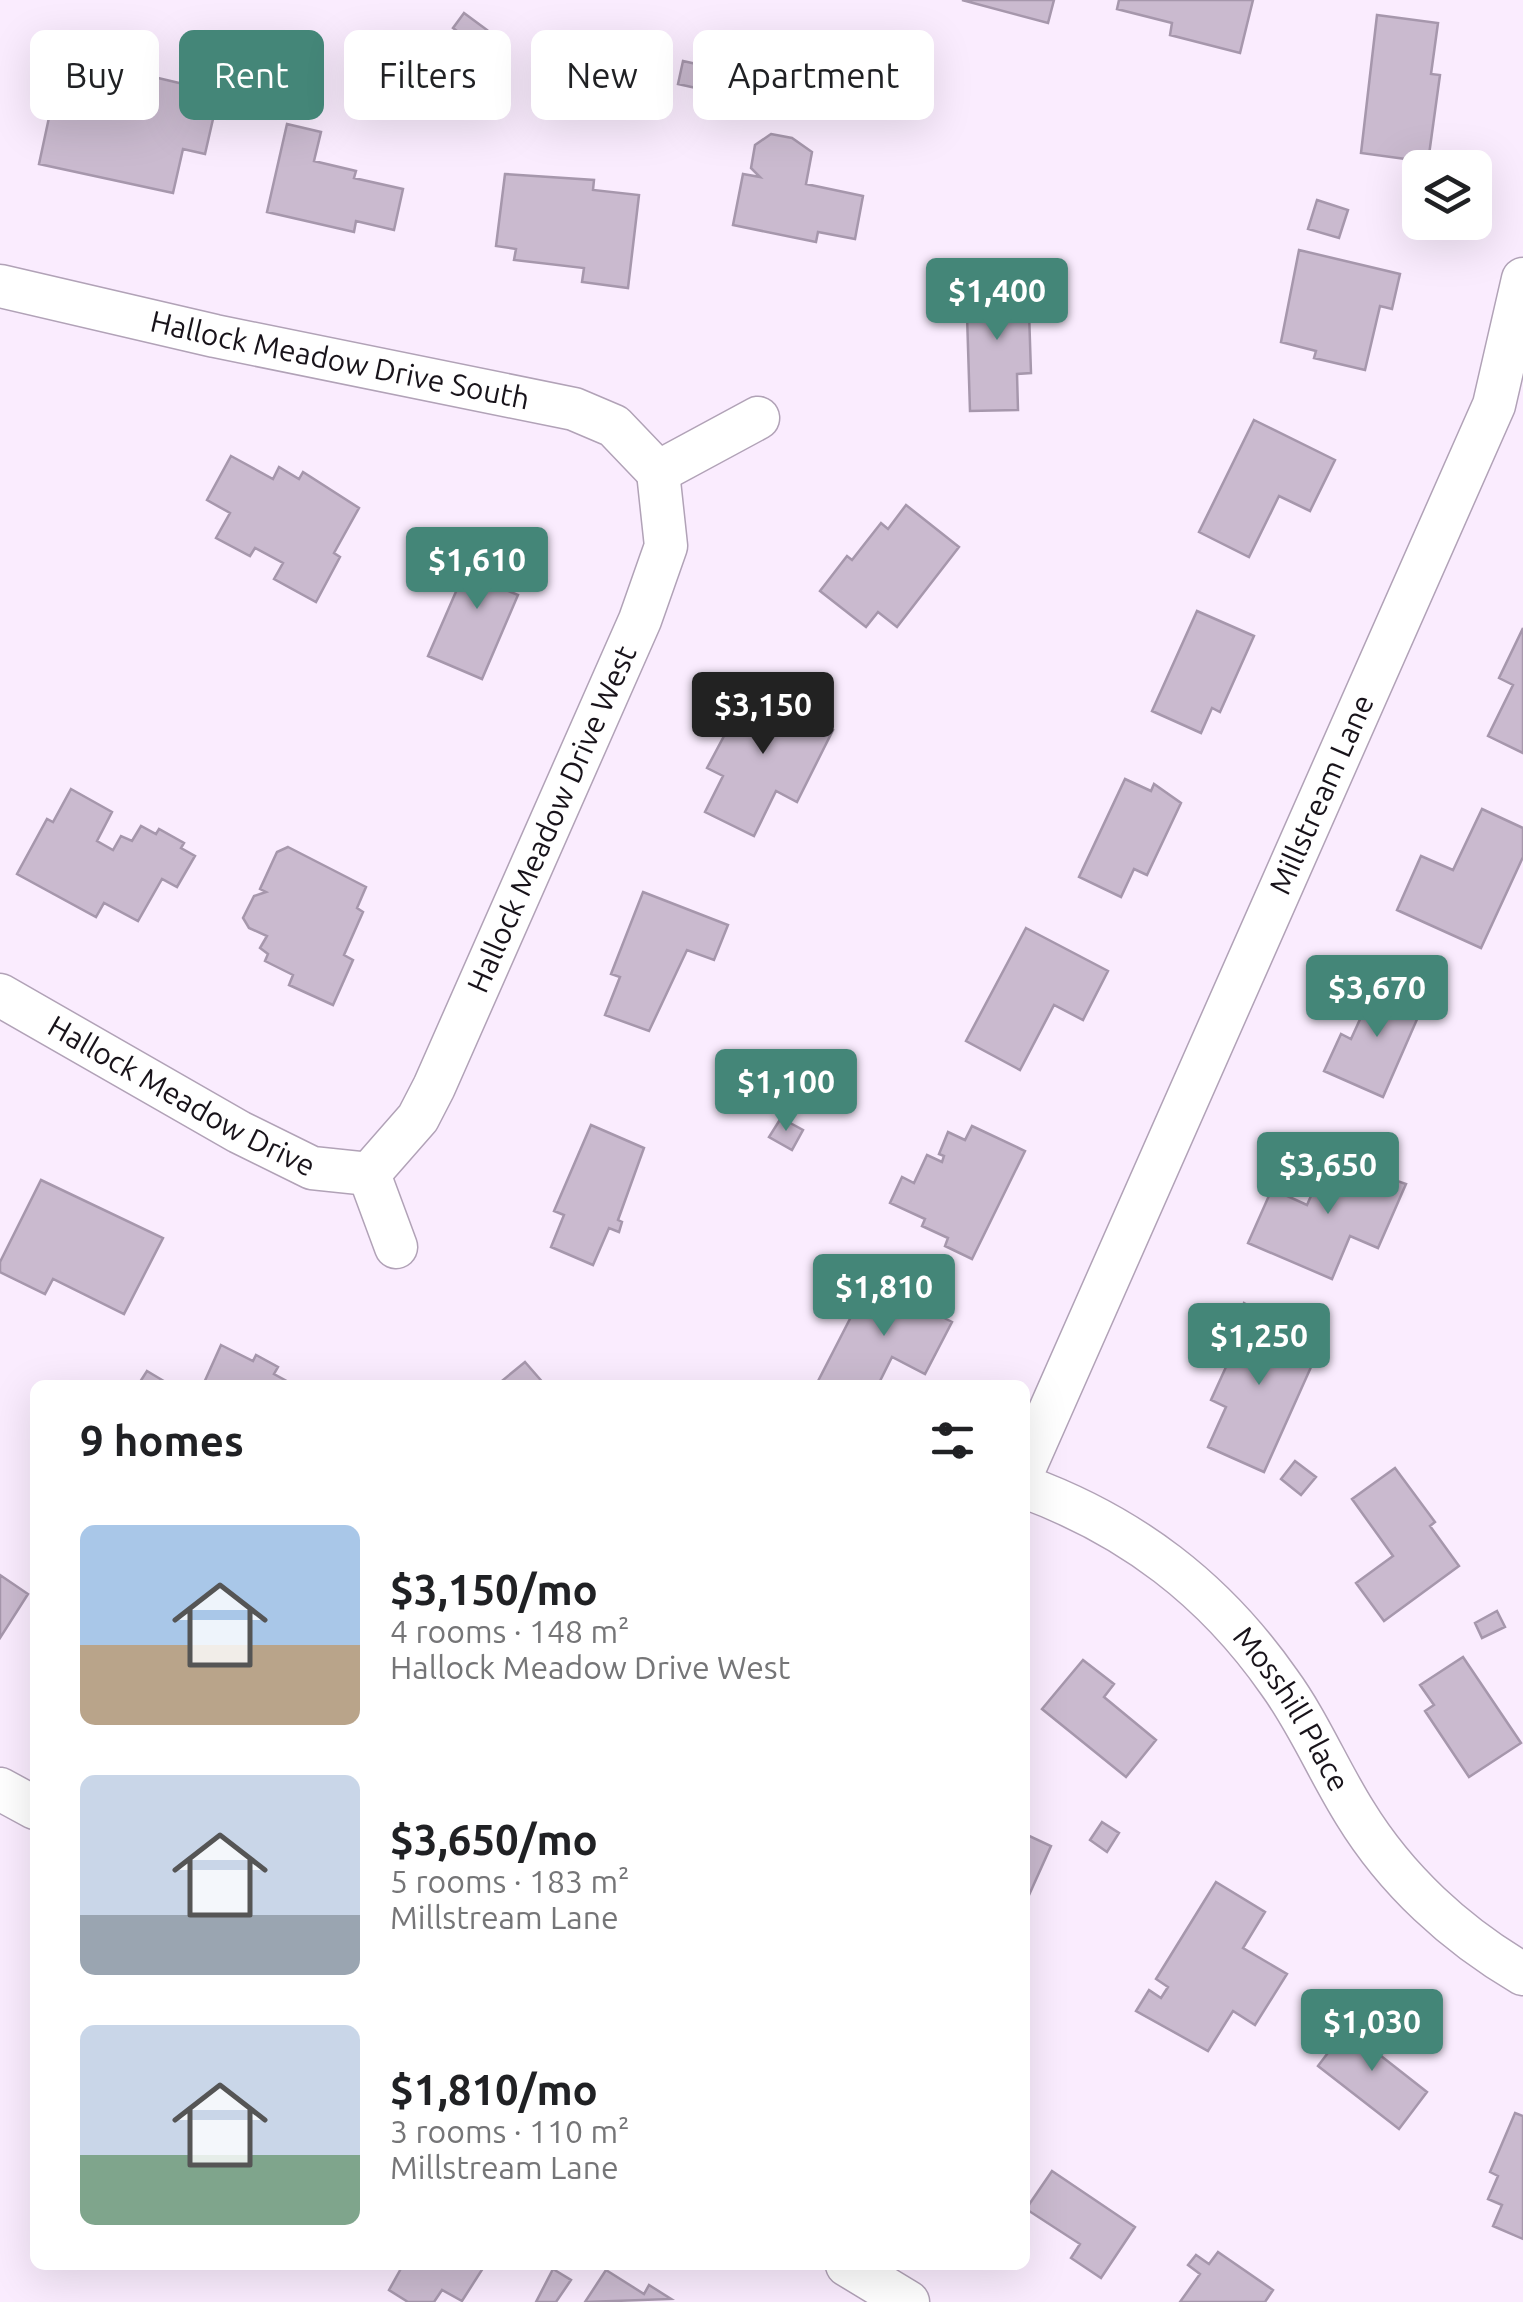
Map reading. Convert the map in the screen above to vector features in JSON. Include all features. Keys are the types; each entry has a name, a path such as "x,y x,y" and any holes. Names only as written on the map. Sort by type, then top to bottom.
{"street":[{"name":"Millstream Lane","path":"1030,1457 1494,405 1523,279"},
{"name":"Hallock Meadow Drive South","path":"0,286 215,336 574,409 614,426 658,472"},
{"path":"658,472 758,418"},
{"name":"Hallock Meadow Drive West","path":"368,1174 390,1154 426,1102 640,620 666,546 658,472"},
{"name":"Hallock Meadow Drive","path":"0,995 240,1132 312,1168 368,1174"},
{"path":"368,1174 396,1247"},
{"name":"Mosshill Place","path":"1030,1488 1080,1507 1121,1530 1204,1592 1278,1680 1356,1816 1432,1909 1477,1947 1523,1974"},
{"path":"0,1789 30,1805"},
{"path":"855,2270 908,2302"}],"building":[{"path":"962,0 1054,0 1048,23"},
{"path":"1119,0 1253,0 1240,53 1170,35 1172,23 1117,9"},
{"path":"464,13 487,30 456,30 453,28"},
{"path":"1377,15 1438,23 1431,74 1440,75 1430,150 1402,150 1402,159 1361,153"},
{"path":"683,61 693,63 693,87 678,84"},
{"path":"159,78 179,83 179,120 213,120 205,154 183,149 173,193 39,164 48,120 159,120"},
{"path":"287,124 321,132 314,161 356,171 354,178 403,189 394,230 356,221 354,232 267,212"},
{"path":"771,134 792,138 812,152 806,184 863,196 855,239 818,232 816,242 733,225 743,174 760,177 751,168 755,145"},
{"path":"505,174 594,180 593,190 639,195 628,288 582,282 584,268 514,260 516,249 496,246"},
{"path":"1317,200 1348,210 1339,238 1308,229"},
{"path":"1299,250 1400,274 1392,309 1380,306 1365,370 1314,358 1316,351 1281,342"},
{"path":"1028,281 1031,373 1017,374 1018,410 970,411 966,283"},
{"path":"1254,420 1335,460 1310,511 1279,496 1249,557 1199,532"},
{"path":"231,456 273,479 279,467 299,479 303,472 359,508 334,553 340,557 316,602 274,579 283,563 255,548 250,556 216,538 230,513 207,500"},
{"path":"906,505 959,547 897,627 878,612 866,627 820,591 847,556 852,560 881,523 888,529"},
{"path":"478,541 519,559 506,590 518,595 482,679 428,656"},
{"path":"1197,611 1254,636 1220,712 1212,708 1201,733 1152,711"},
{"path":"1523,628 1523,753 1488,736 1513,685 1499,678"},
{"path":"741,685 763,697 768,687 797,702 794,710 833,730 797,802 776,791 754,836 705,812 723,776 707,768 732,721 725,717"},
{"path":"1125,779 1151,791 1154,784 1181,803 1147,875 1134,869 1121,897 1079,877"},
{"path":"71,789 112,812 97,841 113,850 121,836 132,841 141,826 156,834 159,829 184,843 181,848 195,856 177,887 162,879 138,921 104,903 96,917 17,874 47,819 53,822"},
{"path":"1482,809 1523,828 1523,857 1481,948 1397,910 1421,856 1453,870"},
{"path":"288,847 366,887 357,908 363,912 344,955 353,960 333,1005 289,985 293,975 265,961 268,954 260,948 267,936 249,928 243,918 254,896 266,892 260,889 277,852"},
{"path":"643,892 728,925 714,960 687,950 649,1031 605,1015 620,977 611,974"},
{"path":"1026,928 1108,971 1083,1020 1054,1005 1020,1070 966,1041"},
{"path":"1378,980 1425,1001 1383,1097 1324,1071 1341,1034 1351,1039"},
{"path":"781,1118 803,1130 792,1150 769,1137"},
{"path":"591,1125 644,1148 618,1220 622,1222 619,1232 609,1228 593,1265 551,1247 564,1215 554,1211"},
{"path":"972,1126 1025,1151 972,1259 945,1246 948,1238 922,1226 925,1219 890,1203 902,1177 914,1183 927,1155 942,1162 944,1156 939,1154 948,1132 965,1140"},
{"path":"1328,1157 1406,1184 1378,1248 1350,1236 1332,1279 1248,1243 1272,1189 1307,1205"},
{"path":"41,1180 163,1238 124,1314 53,1279 45,1294 0,1272 0,1262"},
{"path":"870,1280 952,1322 925,1374 892,1357 880,1380 819,1380"},
{"path":"1244,1303 1265,1314 1261,1321 1320,1347 1264,1472 1208,1447 1226,1407 1211,1400 1236,1345 1227,1341"},
{"path":"221,1345 253,1361 256,1355 278,1367 274,1374 285,1380 205,1380"},
{"path":"525,1362 541,1380 503,1380"},
{"path":"147,1371 162,1380 141,1380"},
{"path":"1295,1461 1316,1477 1301,1495 1281,1479"},
{"path":"1395,1468 1435,1522 1430,1526 1459,1566 1384,1621 1356,1583 1393,1556 1352,1499"},
{"path":"0,1575 28,1594 0,1638"},
{"path":"1497,1611 1505,1627 1482,1638 1475,1623"},
{"path":"1463,1657 1521,1743 1469,1777 1425,1711 1434,1705 1420,1685"},
{"path":"1083,1660 1114,1684 1104,1697 1156,1740 1126,1777 1042,1709"},
{"path":"1102,1822 1119,1833 1107,1852 1090,1840"},
{"path":"1030,1836 1051,1846 1030,1893"},
{"path":"1216,1882 1265,1912 1243,1948 1287,1974 1255,2025 1233,2011 1208,2051 1136,2011 1149,1990 1161,1998 1168,1987 1156,1979"},
{"path":"1355,2017 1385,2040 1376,2052 1427,2092 1399,2129 1318,2066"},
{"path":"1515,2113 1523,2116 1523,2239 1493,2226 1502,2205 1488,2199 1498,2176 1490,2172"},
{"path":"1052,2171 1135,2227 1101,2278 1071,2258 1080,2244 1030,2212 1030,2203"},
{"path":"1218,2252 1273,2290 1265,2302 1180,2302 1200,2274 1188,2265 1196,2255 1209,2264"},
{"path":"400,2270 482,2270 462,2301 442,2290 434,2302 408,2302 389,2290"},
{"path":"552,2270 571,2280 556,2302 536,2302"},
{"path":"606,2270 644,2294 649,2285 671,2299 585,2302"}]}
